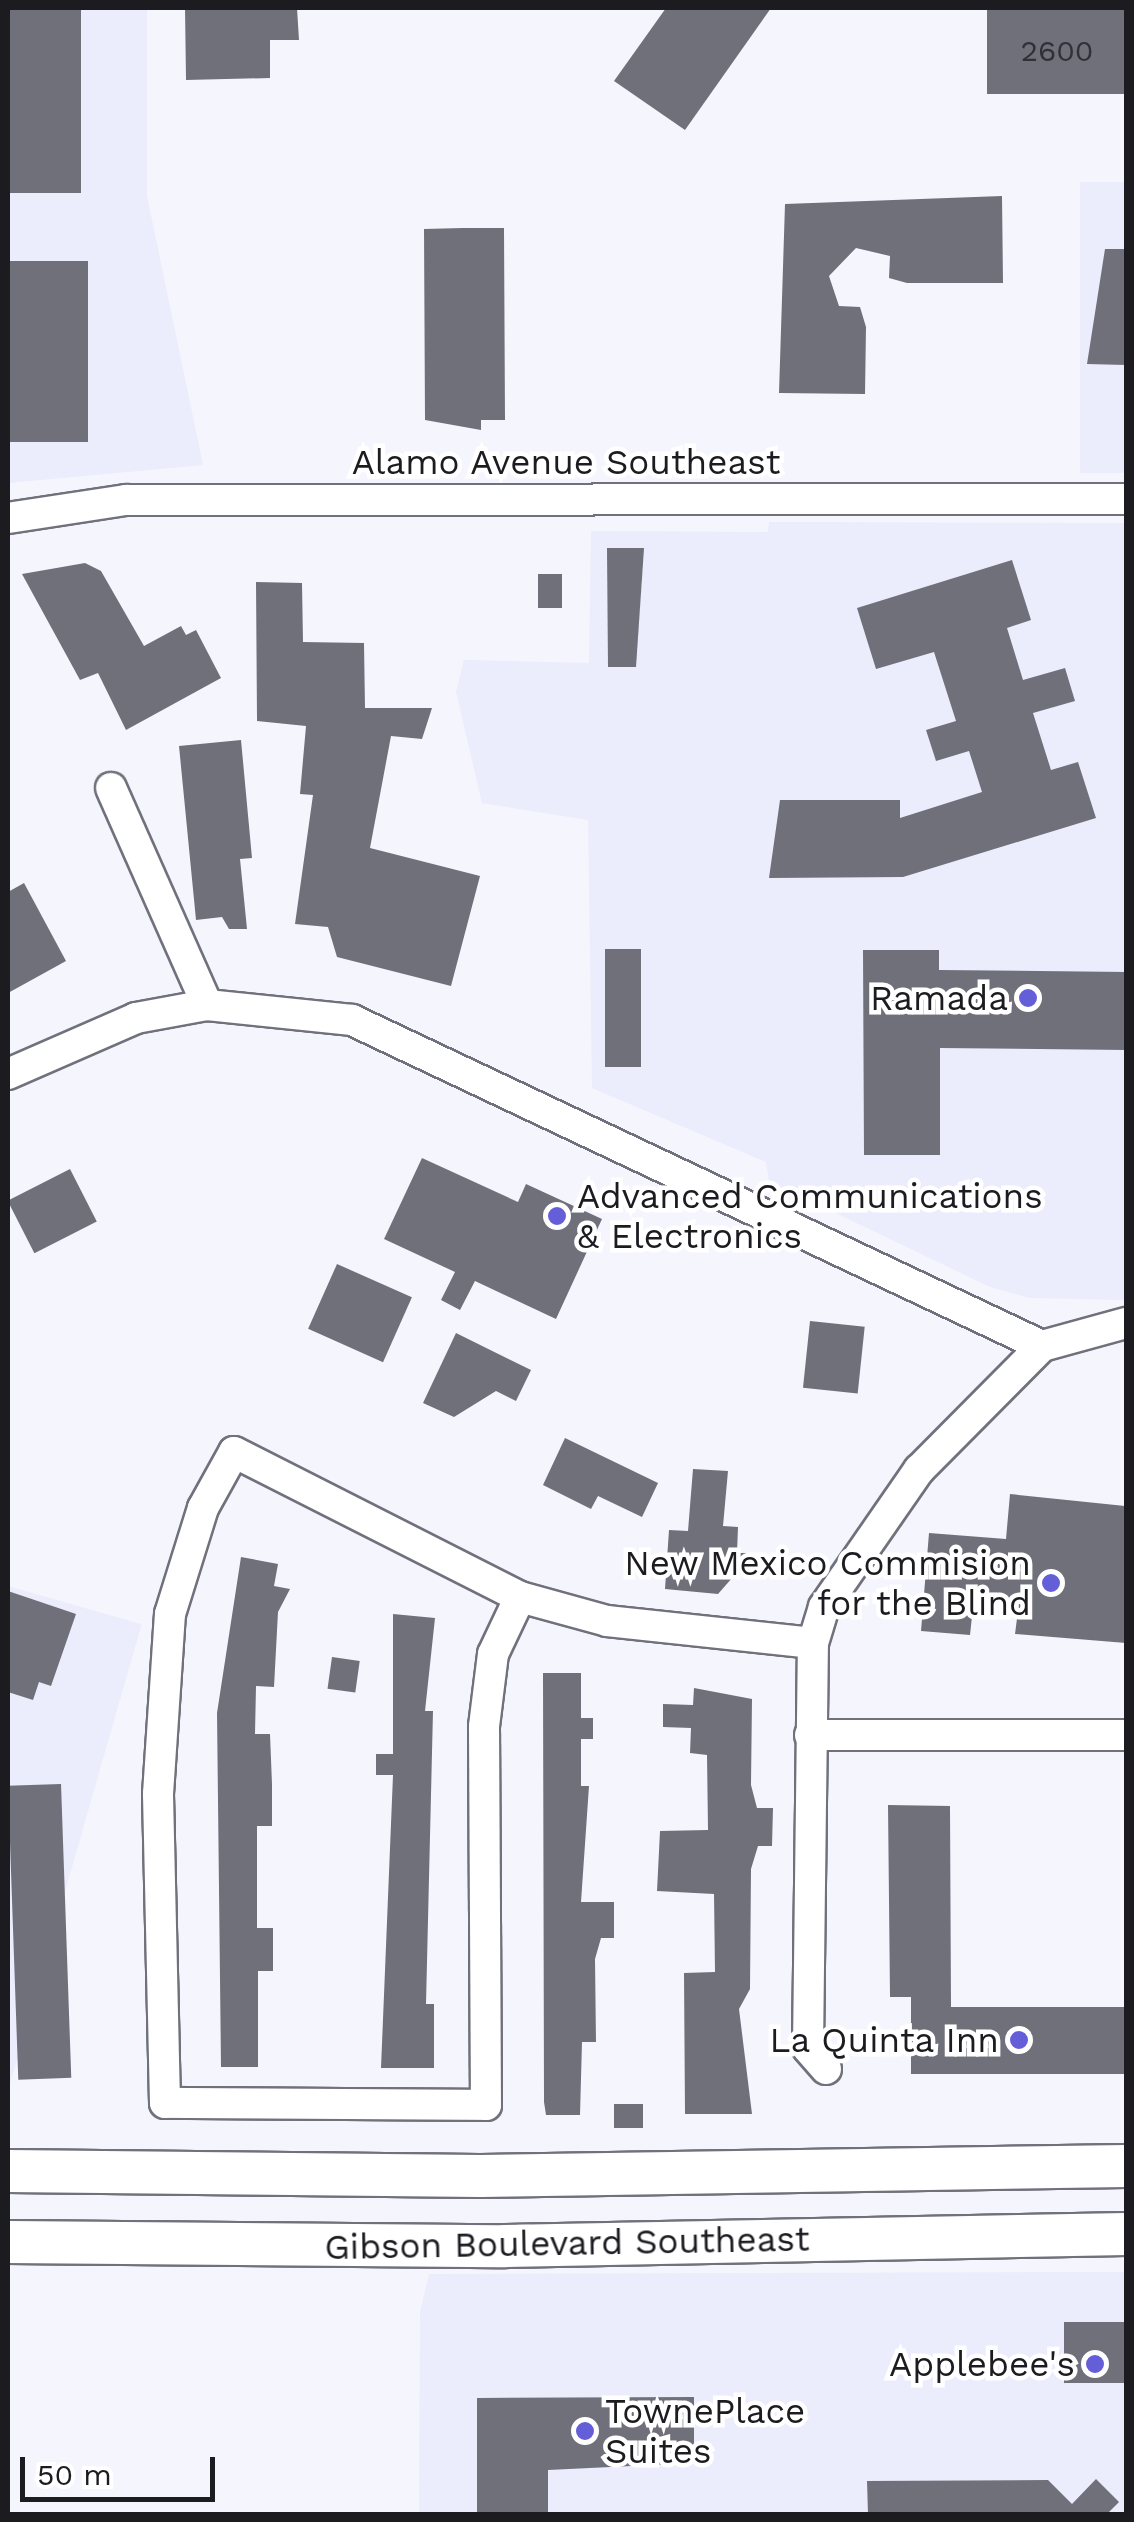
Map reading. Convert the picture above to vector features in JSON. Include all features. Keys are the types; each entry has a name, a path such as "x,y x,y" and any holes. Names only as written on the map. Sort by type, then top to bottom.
{"main road":[{"name":"Gibson Boulevard Southeast","path":"8,2171 480,2176 1126,2166"},
{"name":"Gibson Boulevard Southeast","path":"8,2242 505,2246 1126,2234"}],"street":[{"name":"Alamo Avenue Southeast","path":"8,518 126,500 1126,500"},
{"path":"110,788 207,1006"},
{"path":"8,1074 136,1018 207,1006 315,1012 431,1052 1042,1346"},
{"path":"826,2069 808,2048 812,1643 857,1553 919,1470 1042,1346 1126,1323"},
{"path":"520,1597 494,1654 484,1726 486,2105 165,2103 158,1794 170,1614 202,1508 234,1452 520,1597 607,1622 812,1643"},
{"path":"810,1735 1126,1735"}],"shaded area":[{"path":"8,8 147,8 147,196 203,465 8,483"},
{"path":"1080,182 1126,182 1126,473 1080,473"},
{"path":"769,522 1126,523 1126,1300 1030,1298 990,1287 769,1181 766,1162 592,1088 588,820 482,803 456,692 464,660 589,663 591,531 768,532"},
{"path":"8,1586 142,1624 8,2090"},
{"path":"1126,2272 1126,2514 419,2514 420,2312 429,2274"}],"building":[{"path":"8,8 81,8 81,193 8,193"},
{"path":"185,8 297,8 299,40 270,40 270,78 186,80"},
{"path":"666,8 771,8 685,130 614,81"},
{"path":"987,8 1126,8 1126,94 987,94"},
{"path":"1002,196 1003,283 907,283 889,278 890,256 856,248 829,276 839,306 860,307 866,327 865,394 779,393 785,204"},
{"path":"504,228 505,420 481,420 481,430 425,420 424,229"},
{"path":"1105,249 1126,249 1126,365 1087,364"},
{"path":"8,261 88,261 88,442 8,442"},
{"path":"607,548 644,548 636,667 608,667"},
{"path":"1012,560 1031,620 1007,628 1023,680 1065,668 1075,701 1033,713 1051,770 1078,762 1096,818 903,877 769,878 780,800 900,800 900,818 982,792 969,751 936,761 926,730 956,721 934,652 876,669 857,608"},
{"path":"85,563 101,571 144,646 181,626 186,635 196,630 221,678 126,730 98,673 80,680 22,574"},
{"path":"538,574 562,574 562,608 538,608"},
{"path":"256,582 302,583 303,642 364,643 365,708 432,708 422,739 391,736 370,848 480,876 451,986 337,957 328,927 295,924 313,795 300,794 306,726 257,721"},
{"path":"241,740 252,858 240,859 247,929 229,929 222,917 196,920 179,746"},
{"path":"24,883 66,961 8,993 8,892"},
{"path":"605,949 641,949 641,1067 605,1067"},
{"path":"863,950 939,950 939,970 1126,972 1126,1050 940,1048 940,1155 864,1155"},
{"path":"422,1158 518,1202 526,1184 602,1219 556,1319 475,1281 460,1310 441,1300 455,1272 384,1239"},
{"path":"70,1169 97,1222 34,1253 8,1201"},
{"path":"337,1264 412,1297 383,1362 308,1329"},
{"path":"810,1321 865,1327 858,1393 803,1388"},
{"path":"456,1333 531,1370 516,1401 496,1391 454,1417 423,1403"},
{"path":"565,1438 658,1483 642,1517 598,1496 591,1509 543,1485"},
{"path":"693,1469 728,1471 723,1526 738,1527 737,1553 754,1553 718,1594 665,1589 669,1530 688,1531"},
{"name":"New Mexico Commision for the Blind","path":"1010,1494 1125,1506 1126,1643 1015,1634 1019,1603 974,1598 970,1635 921,1631 929,1533 1006,1539"},
{"path":"241,1557 278,1564 274,1586 290,1589 278,1612 274,1687 256,1686 255,1734 270,1734 272,1784 272,1826 257,1826 257,1928 273,1928 273,1971 258,1971 258,2067 221,2067 217,1713"},
{"path":"8,1591 76,1614 51,1686 39,1682 33,1700 8,1692"},
{"path":"393,1614 435,1618 425,1711 433,1711 426,2004 434,2004 434,2068 381,2068 393,1775 376,1775 376,1754 393,1754"},
{"path":"332,1657 360,1661 355,1693 328,1689"},
{"path":"543,1673 581,1673 581,1718 593,1718 593,1739 581,1739 581,1786 589,1786 581,1902 614,1902 614,1938 601,1938 595,1959 596,2042 582,2042 580,2115 546,2115 544,2102"},
{"path":"694,1688 752,1699 751,1785 757,1808 773,1808 772,1846 758,1846 751,1869 750,1989 739,2009 752,2114 685,2114 684,1973 715,1972 714,1894 657,1891 660,1831 708,1830 707,1755 690,1753 691,1728 663,1727 663,1704 693,1705"},
{"path":"61,1784 71,2078 18,2080 8,1786"},
{"path":"888,1805 950,1806 951,2007 1126,2007 1126,2074 911,2074 911,1997 890,1997"},
{"path":"614,2104 643,2104 643,2128 614,2128"},
{"name":"Applebee's","path":"1064,2322 1126,2322 1126,2383 1064,2383"},
{"name":"TownePlace Suites","path":"694,2397 694,2463 548,2470 548,2514 477,2514 477,2398"},
{"path":"1096,2479 1119,2502 1107,2514 868,2514 867,2481 1048,2480 1072,2504"}],"place":[{"name":"Ramada","path":"1028,998"},
{"name":"Advanced Communications & Electronics","path":"557,1216"},
{"name":"New Mexico Commision for the Blind","path":"1051,1583"},
{"name":"La Quinta Inn","path":"1019,2040"},
{"name":"Applebee's","path":"1095,2364"},
{"name":"TownePlace Suites","path":"585,2431"}]}
